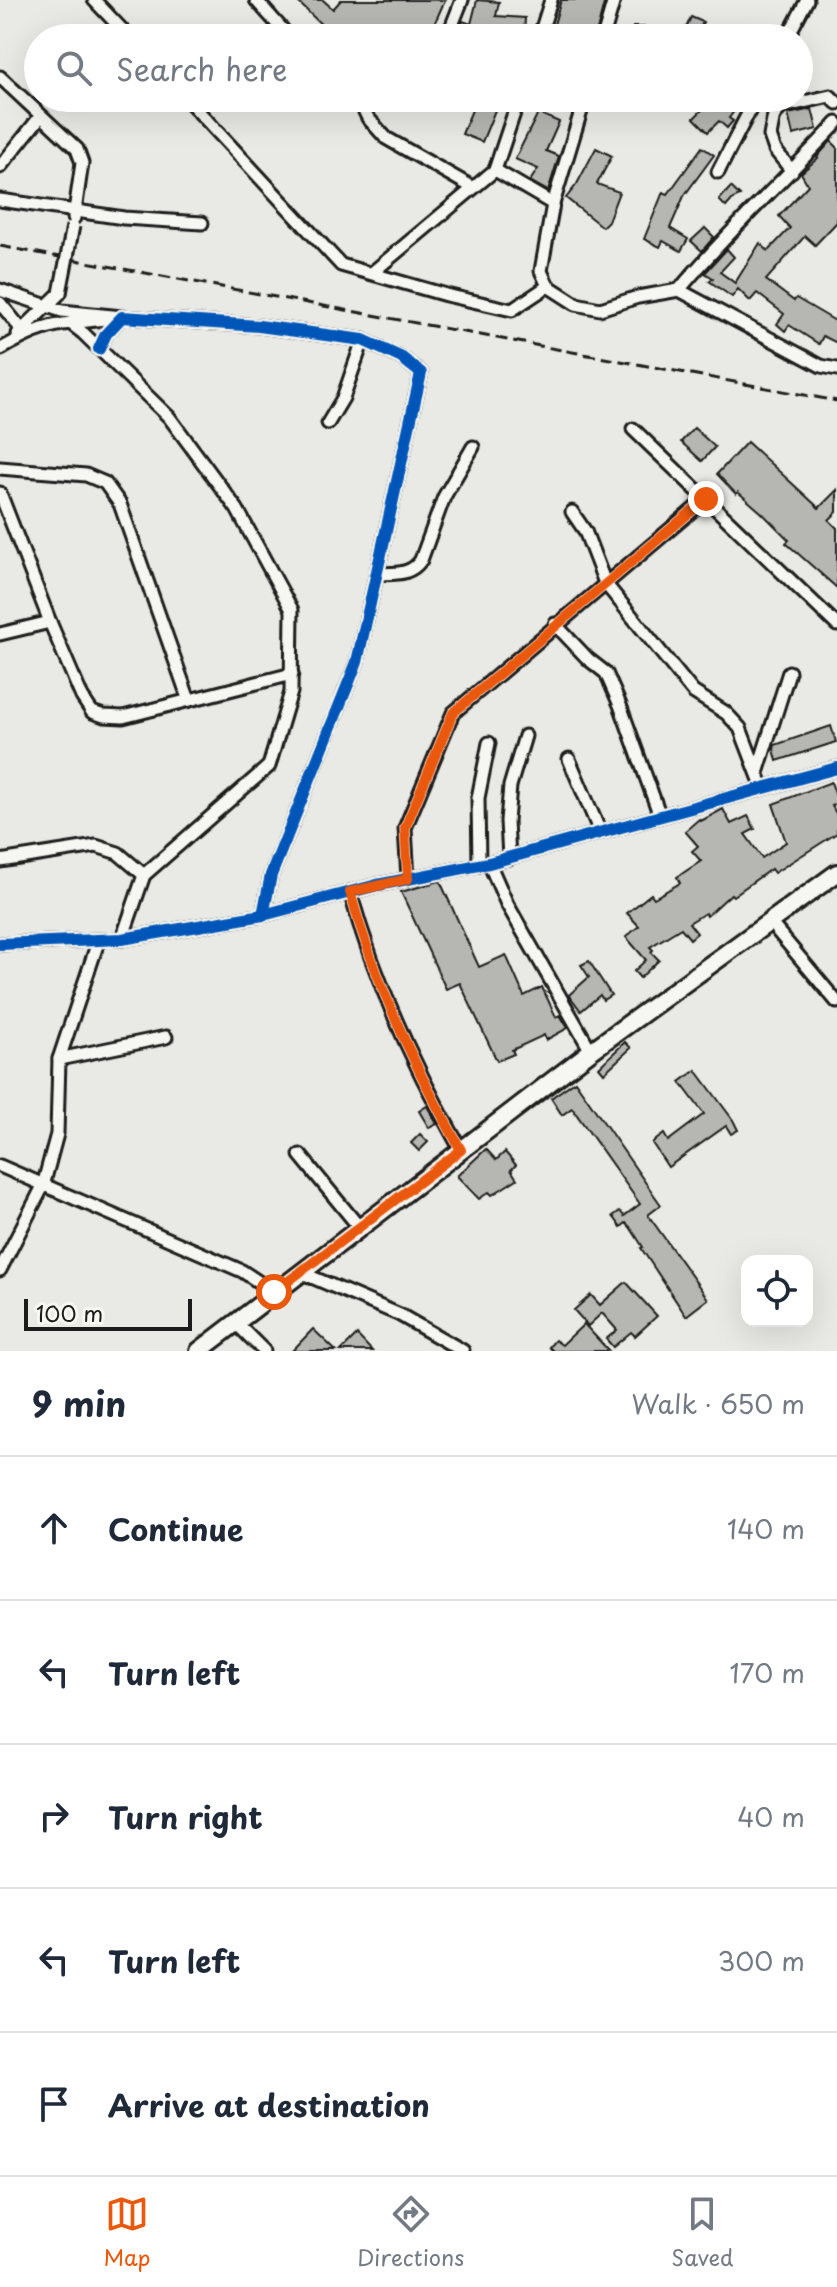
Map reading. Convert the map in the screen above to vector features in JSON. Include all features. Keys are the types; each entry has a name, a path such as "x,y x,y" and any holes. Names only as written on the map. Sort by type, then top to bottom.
{"main road":[{"path":"199,1351 591,1051 837,873"}],"street":[{"path":"94,0 117,24"},
{"path":"256,0 278,24"},
{"path":"266,9 275,0"},
{"path":"453,24 462,0"},
{"path":"543,24 551,0"},
{"path":"607,24 614,0"},
{"path":"794,24 807,0"},
{"path":"0,77 24,101"},
{"path":"813,100 830,96 837,103"},
{"path":"1,350 60,293 82,163 77,149 35,112"},
{"path":"199,112 341,265 512,310 548,286"},
{"path":"365,112 386,138 472,187"},
{"path":"373,272 495,170 514,112"},
{"path":"581,112 553,204 541,271 548,286 576,304 600,309 638,297 679,290 821,366 837,369"},
{"path":"718,172 749,112"},
{"path":"777,112 770,136 775,150 792,171"},
{"path":"0,167 40,117"},
{"path":"679,290 721,240 837,123"},
{"path":"495,170 553,204"},
{"path":"0,200 74,211 202,223"},
{"path":"0,290 87,315 259,326 363,340 402,358 421,373 357,662 271,875 263,915"},
{"path":"0,303 22,330"},
{"path":"1,350 29,333 50,325 122,317"},
{"path":"99,349 106,334 122,317"},
{"path":"70,323 169,417 237,509 292,610 291,692 269,766 144,875 122,939"},
{"path":"328,423 343,398 363,340"},
{"path":"633,429 837,625"},
{"path":"377,574 407,572 415,568 421,560 444,497 473,447"},
{"path":"0,468 86,475 105,483 120,504 189,700"},
{"path":"0,493 50,622 82,697 92,712 123,717 292,674"},
{"path":"408,879 405,828 448,721 460,706 555,624 706,499"},
{"path":"572,512 585,531 605,583 693,692 726,713 740,728 763,788"},
{"path":"0,634 50,622"},
{"path":"555,624 606,673 660,816"},
{"path":"758,770 789,672"},
{"path":"509,858 507,821 510,786 525,736"},
{"path":"489,743 478,798 484,864 591,1051"},
{"path":"569,759 600,832"},
{"path":"0,944 98,942 263,915 350,892 509,858 837,768"},
{"path":"0,861 96,846 118,853 144,875"},
{"path":"350,892 366,950 437,1108 461,1150"},
{"path":"769,921 837,1002"},
{"path":"0,1270 43,1186 57,1134 59,1059 98,942"},
{"path":"59,1059 166,1037"},
{"path":"300,1155 359,1227"},
{"path":"0,1166 242,1271 274,1292"},
{"path":"300,1272 400,1315 463,1351"},
{"path":"236,1323 264,1351"}],"building":[{"path":"296,0 323,0 333,9 341,0 445,0 434,24 321,24"},
{"path":"477,0 499,2 496,16 525,18 525,24 471,24"},
{"path":"561,0 605,0 599,24 554,24"},
{"path":"691,17 703,22 702,24 688,24"},
{"path":"471,112 494,112 482,142 462,134"},
{"path":"700,112 734,112 729,118 733,121 727,128 719,121 708,132 694,118"},
{"path":"813,112 817,129 793,135 788,114"},
{"path":"538,113 559,122 546,151 559,156 548,191 530,181 538,169 515,159"},
{"path":"831,141 837,147 837,222 815,245 805,236 766,280 794,301 796,298 837,322 837,343 823,336 819,344 789,325 785,331 777,324 784,314 757,293 750,301 738,289 732,297 709,281 713,278 705,273 727,249 734,257 720,272 735,283 760,243 768,251 790,228 779,216 808,185 801,173"},
{"path":"702,147 714,155 684,196 670,228 688,239 681,251 663,241 660,247 644,239 663,192 668,194"},
{"path":"596,148 612,156 597,184 619,192 608,221 602,227 566,198"},
{"path":"731,187 740,196 726,207 719,200"},
{"path":"705,228 714,237 702,251 691,241"},
{"path":"694,428 715,447 702,461 681,442"},
{"path":"747,442 819,508 837,490 837,512 829,520 837,528 837,588 786,543 789,540 762,513 738,492 736,494 717,474"},
{"path":"831,726 836,742 777,761 775,745"},
{"path":"831,782 837,799 837,804 832,806 837,815 837,833 774,873 771,869 733,896 731,894 707,916 705,913 689,923 697,933 690,939 681,928 650,947 659,960 640,978 634,971 646,960 626,937 639,926 627,913 651,894 654,898 680,883 677,877 701,861 692,851 698,846 685,831 699,819 701,821 723,809 731,824 748,816 755,829 745,834 762,858 786,842 773,804"},
{"path":"440,881 479,967 506,955 524,996 542,987 556,1017 560,1015 568,1028 546,1040 544,1035 497,1061 460,983 446,989 401,892"},
{"path":"589,961 611,995 603,1000 600,995 581,1011 569,995 589,977 581,965"},
{"path":"625,1042 631,1048 604,1073 599,1067"},
{"path":"696,1070 738,1130 731,1134 726,1126 668,1167 652,1143 664,1134 668,1141 704,1114 680,1082"},
{"path":"575,1081 661,1205 648,1215 708,1299 686,1316 630,1227 626,1223 621,1227 613,1216 620,1211 624,1216 640,1204 572,1108 562,1115 551,1098"},
{"path":"427,1106 437,1124 429,1128 419,1111"},
{"path":"420,1134 428,1142 419,1151 411,1143"},
{"path":"486,1149 496,1160 505,1152 516,1165 511,1170 517,1179 492,1195 489,1192 479,1199 457,1176"},
{"path":"626,1282 657,1316 635,1336 631,1332 613,1347 606,1339 617,1330 602,1313 588,1326 574,1310 591,1295 600,1305"},
{"path":"584,1324 609,1351 553,1351 549,1347 555,1340 562,1345"},
{"path":"313,1329 336,1351 292,1351"},
{"path":"357,1335 372,1351 341,1351"}],"railway":[{"path":"0,246 837,401"}],"cycle path":[{"path":"99,349 106,334 122,317 259,326 363,340 402,358 421,373 357,662 271,875 263,915"},
{"path":"0,944 122,939 263,915 377,885 489,863 837,768"}],"route":[{"path":"274,1292 461,1150 437,1108 366,950 350,892 408,879 405,828 453,713 706,499"}]}
